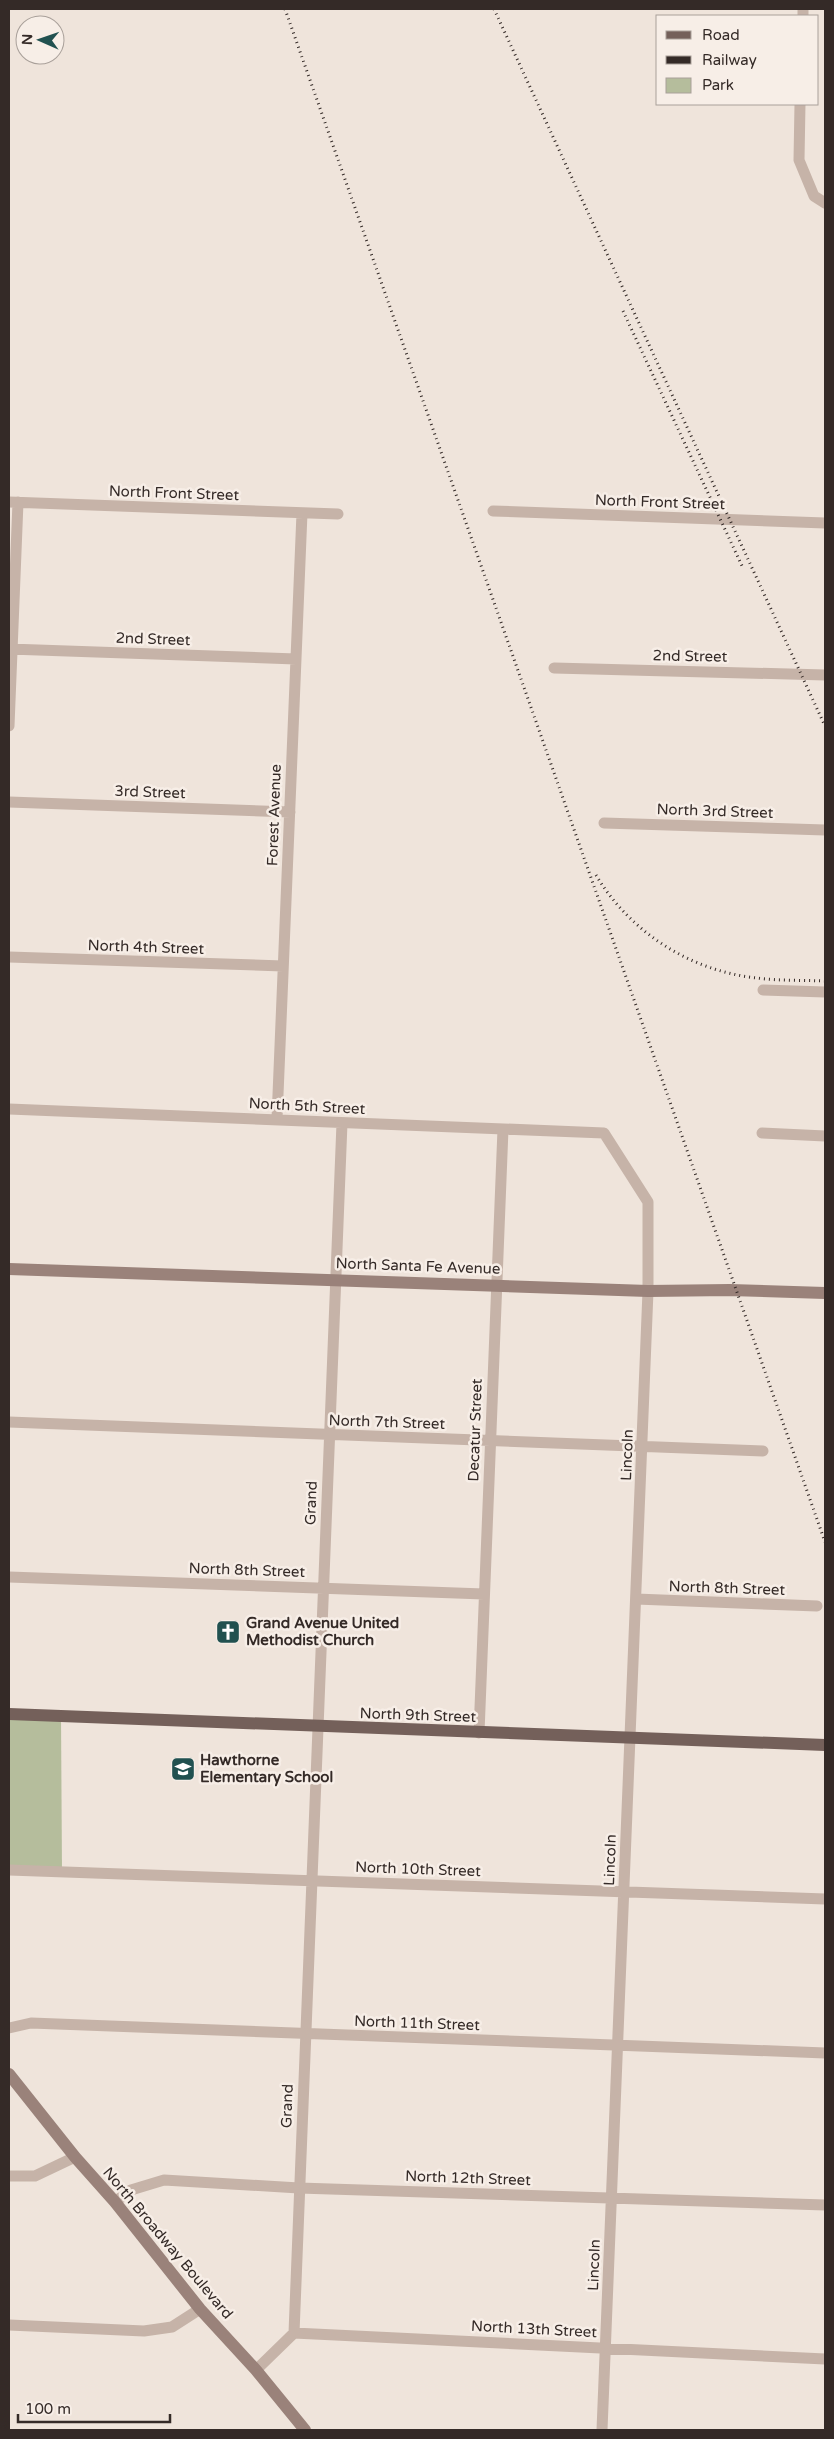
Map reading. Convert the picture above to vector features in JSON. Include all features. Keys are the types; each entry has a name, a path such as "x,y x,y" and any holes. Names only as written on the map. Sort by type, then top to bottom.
{"main road":[{"name":"North Santa Fe Avenue","path":"9,1269 648,1291 730,1290 825,1293"},
{"name":"North 9th Street","path":"9,1714 825,1745"},
{"name":"North Broadway Boulevard","path":"9,2074 75,2158 116,2202 200,2309 256,2370 305,2430"}],"street":[{"path":"800,105 799,160 814,196 825,203"},
{"path":"9,726 13,502"},
{"name":"North Front Street","path":"13,502 338,514"},
{"name":"North Front Street","path":"493,511 825,523"},
{"name":"Forest Avenue","path":"277,1119 302,513"},
{"name":"2nd Street","path":"10,649 296,659"},
{"name":"2nd Street","path":"554,668 825,675"},
{"name":"3rd Street","path":"9,802 290,812"},
{"name":"North 3rd Street","path":"604,823 825,830"},
{"name":"North 4th Street","path":"9,957 283,966"},
{"path":"763,990 825,992"},
{"name":"North 5th Street","path":"9,1109 604,1133"},
{"name":"Grand","path":"294,2334 342,1122"},
{"name":"Decatur Street","path":"479,1733 503,1129"},
{"name":"Lincoln","path":"602,2430 648,1291 648,1202 604,1133"},
{"path":"762,1133 825,1136"},
{"name":"North 7th Street","path":"9,1422 763,1451"},
{"name":"North 8th Street","path":"9,1577 484,1594"},
{"name":"North 8th Street","path":"636,1599 816,1606"},
{"name":"North 10th Street","path":"9,1870 825,1899"},
{"name":"North 11th Street","path":"9,2028 31,2022 825,2054"},
{"path":"9,2176 35,2176 75,2158"},
{"name":"North 12th Street","path":"116,2202 131,2190 164,2180 299,2188 612,2200 825,2205"},
{"path":"9,2325 144,2331 172,2327 200,2309"},
{"path":"256,2370 294,2334"},
{"name":"North 13th Street","path":"294,2334 825,2359"}],"green space":[{"path":"9,1714 61,1716 62,1872 9,1870"}],"railway":[{"path":"285,9 825,1542"},
{"path":"494,9 825,726"},
{"path":"623,311 743,568"},
{"path":"596,875 610,896 644,931 686,957 708,967 732,974 765,979 825,981"}],"place":[{"name":"Grand Avenue United Methodist Church","path":"228,1632"},
{"name":"Hawthorne Elementary School","path":"183,1769"}]}
